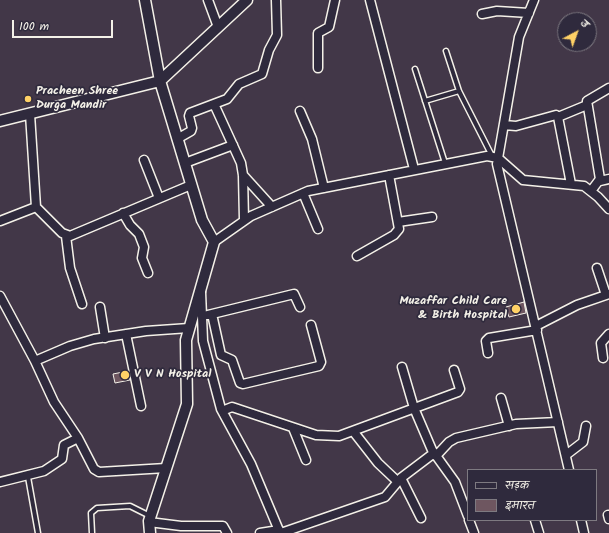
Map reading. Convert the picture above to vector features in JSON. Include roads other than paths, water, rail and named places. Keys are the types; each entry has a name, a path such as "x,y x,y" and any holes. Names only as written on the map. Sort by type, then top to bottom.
{"street":[{"path":"146,0 160,81 202,220 214,242"},
{"path":"208,0 218,27"},
{"path":"0,121 160,81 247,0"},
{"path":"177,139 191,131 190,113 226,99 239,84 259,77 262,74 269,50 277,35 276,0"},
{"path":"318,68 318,33 329,27 335,0"},
{"path":"370,0 414,169"},
{"path":"534,0 519,37 504,125 495,157 569,469"},
{"path":"482,14 497,11 529,13"},
{"path":"600,181 587,101 609,88"},
{"path":"214,104 241,163 243,175 244,220"},
{"path":"558,117 587,105"},
{"path":"300,111 314,145 324,188"},
{"path":"30,114 36,207 66,236 70,268 82,304"},
{"path":"504,125 516,126 554,114 558,117"},
{"path":"558,117 570,184"},
{"path":"185,163 233,146"},
{"path":"150,533 150,519 187,404 186,340 201,285 214,242 244,220 303,193 414,169 487,156 495,157 523,180 584,186 609,209"},
{"path":"144,160 159,198"},
{"path":"243,175 272,207"},
{"path":"357,256 394,235 399,228 389,175"},
{"path":"591,191 600,181 609,179"},
{"path":"66,236 191,185"},
{"path":"303,193 318,229"},
{"path":"0,221 36,207"},
{"path":"123,213 130,225 139,234 144,247 142,258 148,273"},
{"path":"398,222 432,217"},
{"path":"488,354 486,341 489,338 536,328 577,305 607,295 597,268"},
{"path":"201,285 203,341 222,411 250,464 280,532"},
{"path":"202,316 294,294 300,307"},
{"path":"0,296 35,361 54,402 78,438 94,469 99,472 166,468"},
{"path":"100,307 105,338"},
{"path":"212,314 221,355 224,358 232,360 240,382 243,384 320,366 321,362 310,325"},
{"path":"35,361 70,346 105,338 126,334 189,328"},
{"path":"126,334 141,406"},
{"path":"603,358 601,343 609,334"},
{"path":"402,367 414,408 435,454 455,482 467,513"},
{"path":"222,411 232,407 293,428 328,437 339,436 458,392 460,389 454,370"},
{"path":"501,398 509,426"},
{"path":"260,533 280,532 376,501 387,495 399,480 456,438 509,426 558,422"},
{"path":"566,454 583,442 586,426"},
{"path":"293,428 306,460"},
{"path":"353,431 378,463 399,480 421,518"},
{"path":"0,482 28,477 44,472 60,462 63,456 64,445 78,438"},
{"path":"150,519 181,526 223,526 227,533"},
{"path":"469,521 474,533"},
{"path":"535,521 539,533"},
{"path":"581,521 584,533"}],"lane":[{"path":"446,51 460,91 495,157"},
{"path":"414,69 445,163"},
{"path":"425,101 460,91"},
{"path":"28,477 38,533"},
{"path":"92,533 91,513 97,508 130,506 150,519"}],"place":[{"name":"Pracheen Shree Durga Mandir","path":"28,99"},
{"name":"Muzaffar Child Care & Birth Hospital","path":"516,309"},
{"name":"V V N Hospital","path":"125,375"}]}
